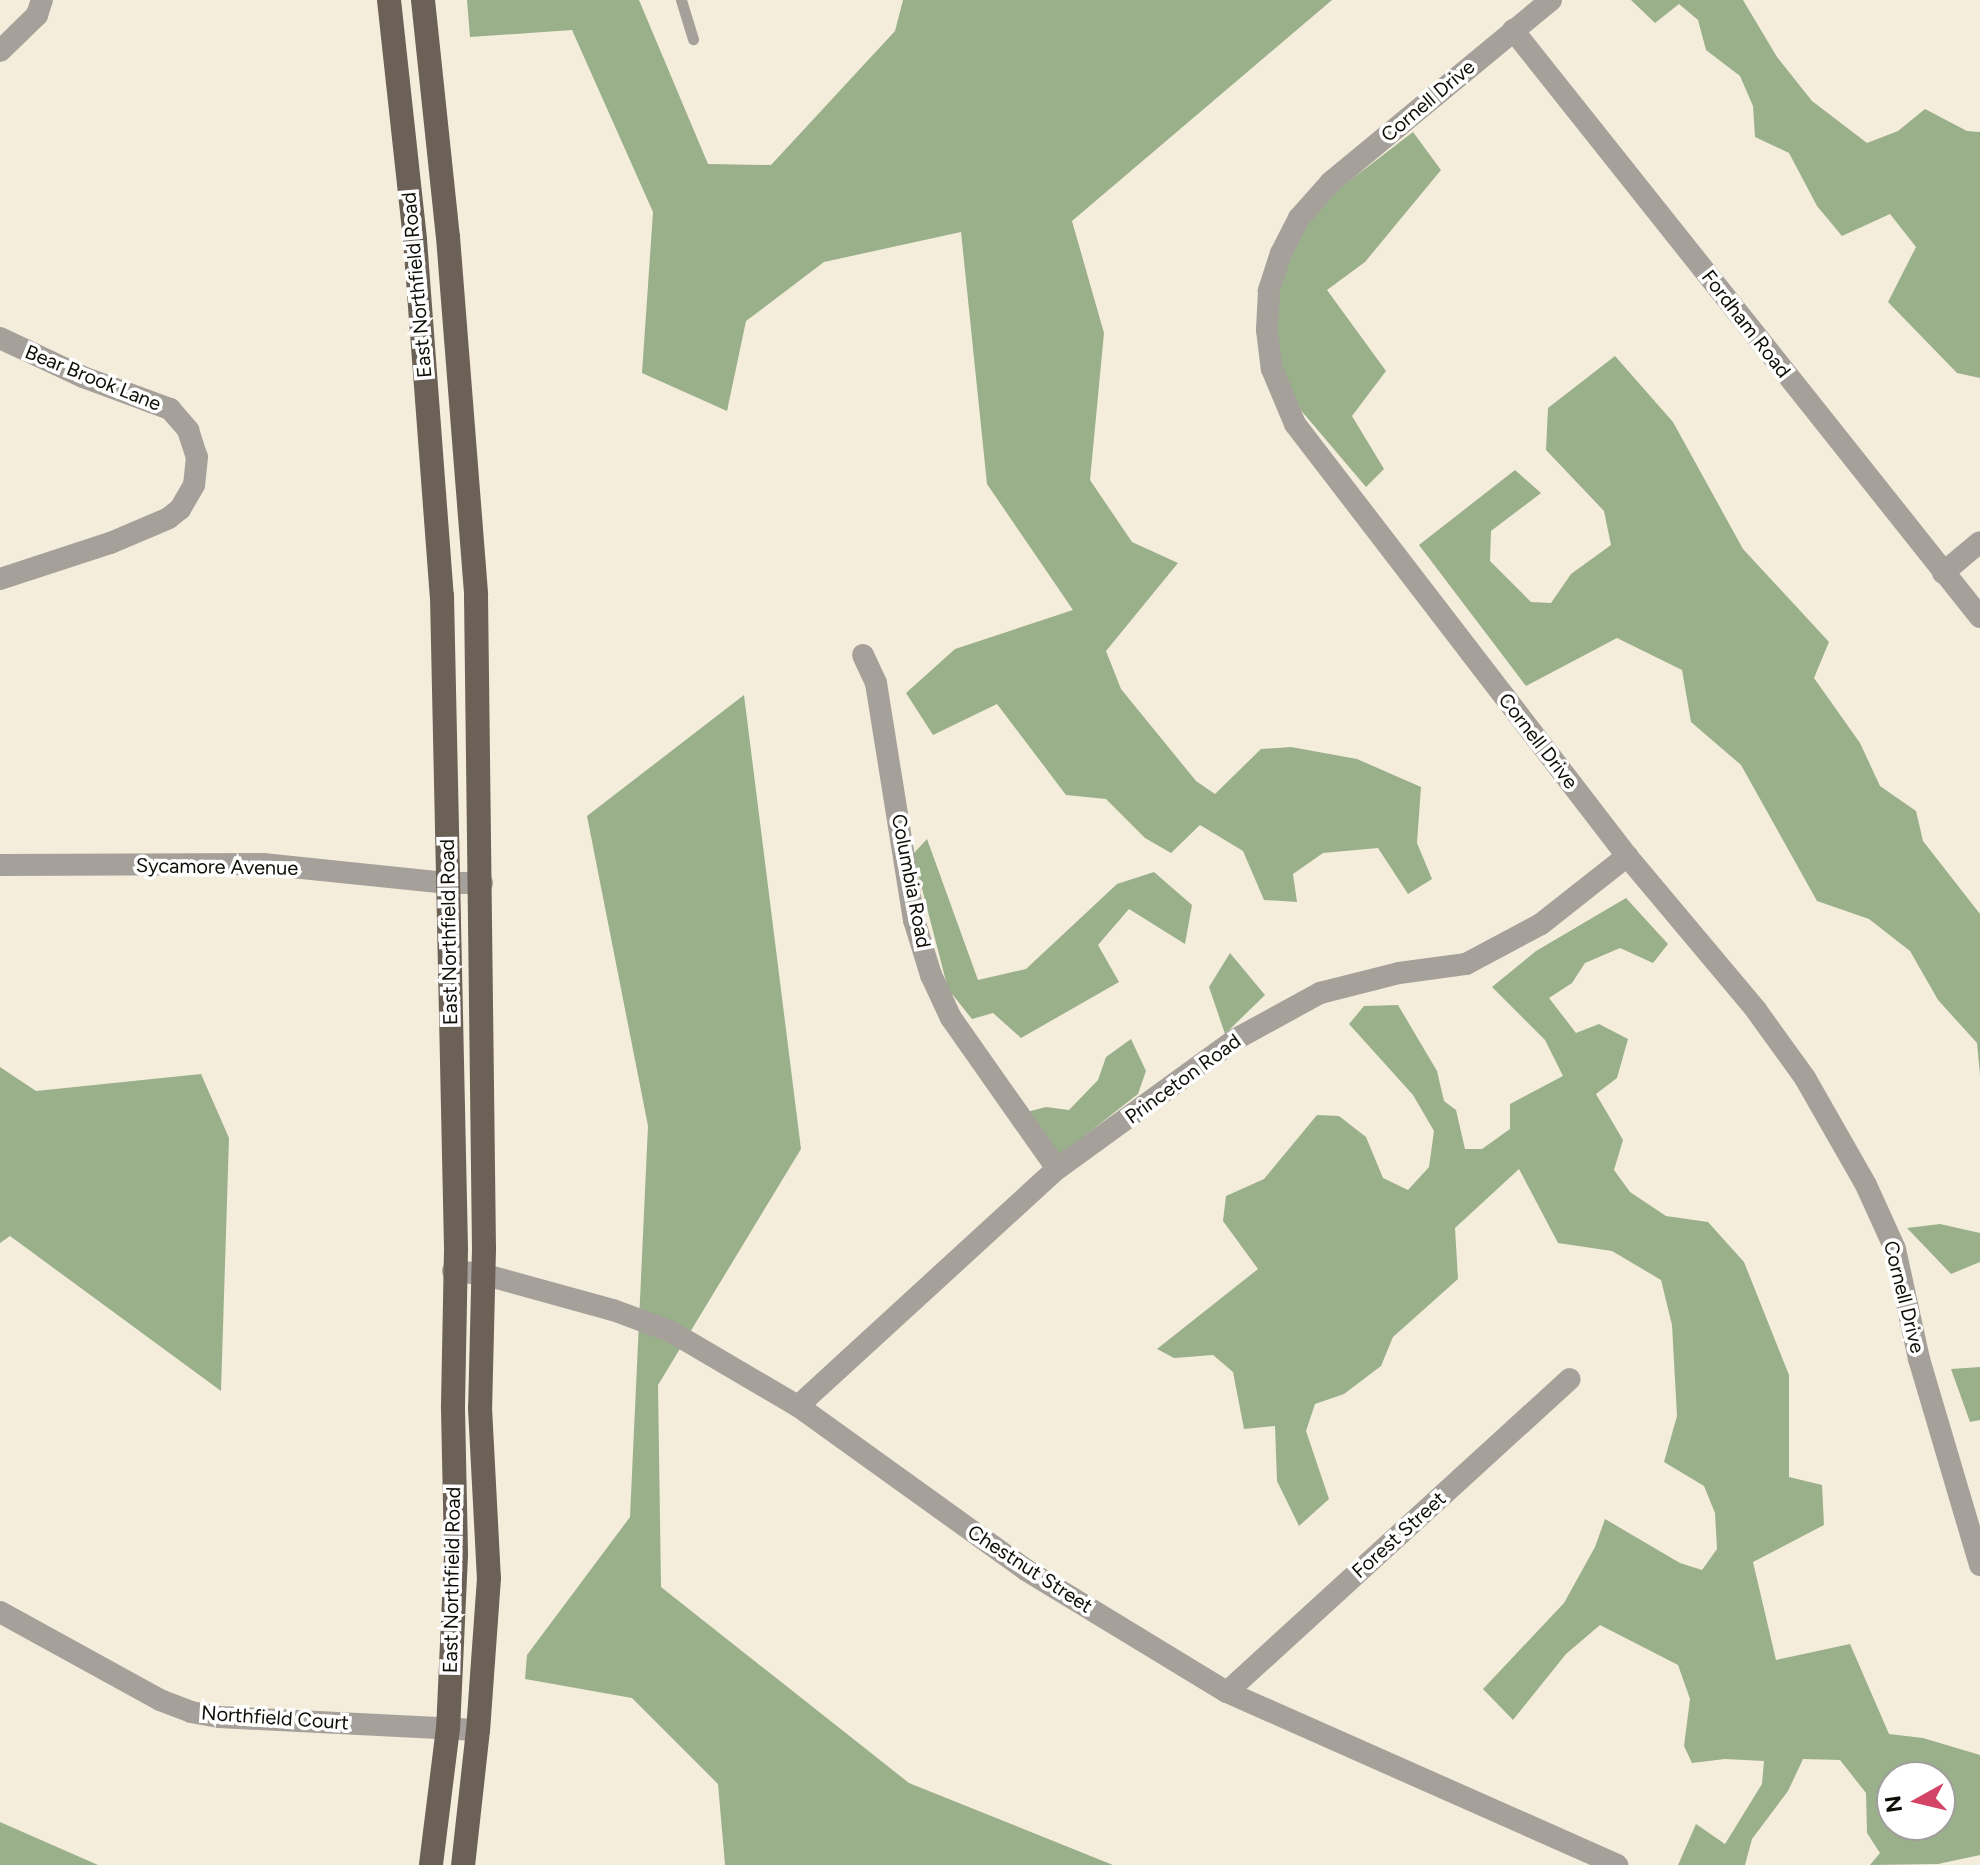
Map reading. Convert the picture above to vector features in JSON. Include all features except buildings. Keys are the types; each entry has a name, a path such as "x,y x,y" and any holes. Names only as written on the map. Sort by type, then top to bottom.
{"main road":[{"name":"East Northfield Road","path":"389,0 421,319 442,596 456,1249 453,1271 456,1555 448,1728 431,1865"},
{"name":"East Northfield Road","path":"423,0 454,312 476,595 482,883 480,1408 489,1578 478,1730 463,1865"},
{"path":"393,33 426,29"},
{"path":"421,319 454,312"},
{"path":"442,596 476,595"}],"street":[{"path":"0,51 37,15 42,0"},
{"name":"Cornell Drive","path":"1551,0 1331,182 1305,210 1289,235 1274,271 1267,310 1268,350 1278,388 1295,424 1627,856 1756,1010 1793,1061 1866,1185 1895,1249 1919,1359 1980,1565"},
{"name":"Fordham Road","path":"1513,30 1980,617"},
{"name":"Bear Brook Lane","path":"0,338 83,377 170,409 188,430 197,457 194,485 188,498 169,518 110,543 0,579"},
{"path":"1943,573 1980,542"},
{"name":"Columbia Road","path":"863,655 876,683 914,920 931,975 951,1018 1057,1169"},
{"name":"Princeton Road","path":"798,1406 1057,1169 1236,1039 1320,993 1399,973 1466,964 1541,924 1627,856"},
{"name":"Sycamore Avenue","path":"0,865 263,864 448,883 482,883"},
{"name":"Chestnut Street","path":"453,1271 482,1274 642,1318 798,1406 1026,1570 1227,1692 1617,1865"},
{"name":"Forest Street","path":"1227,1692 1570,1379"},
{"name":"Northfield Court","path":"0,1612 160,1700 191,1712 219,1717 478,1730"}],"lane":[{"path":"681,0 693,39"}],"green space":[{"path":"467,0 639,0 708,164 771,165 895,31 903,0 1332,0 1072,221 1104,333 1090,480 1132,542 1178,563 1106,651 1121,689 1196,781 1215,794 1261,749 1291,747 1357,759 1421,787 1417,843 1432,879 1408,894 1378,848 1323,853 1293,874 1297,902 1264,900 1243,851 1200,825 1171,853 1145,838 1106,799 1066,795 997,704 933,735 906,693 955,649 1073,610 987,484 961,232 824,262 746,321 727,411 642,373 653,212 572,30 470,37"},
{"path":"1631,0 1743,0 1777,57 1812,101 1867,143 1898,131 1925,109 1967,131 1980,132 1980,378 1957,373 1888,302 1916,247 1890,214 1842,236 1817,206 1789,153 1755,137 1753,106 1740,76 1706,50 1698,20 1679,4 1655,23"},
{"path":"1413,132 1441,170 1365,262 1327,290 1386,371 1352,416 1384,469 1366,487 1299,408 1280,364 1275,296 1294,244 1323,201"},
{"path":"1615,356 1673,422 1743,549 1829,642 1814,678 1860,743 1880,786 1916,811 1923,841 1980,914 1980,1075 1977,1043 1938,1000 1910,951 1869,919 1817,901 1741,765 1691,722 1682,670 1617,638 1526,686 1419,545 1515,470 1541,493 1491,531 1490,561 1531,602 1551,603 1571,574 1611,545 1604,511 1546,450 1548,408"},
{"path":"744,695 801,1149 658,1385 661,1587 909,1783 1113,1865 725,1865 718,1784 632,1698 525,1679 527,1655 630,1517 648,1126 587,816"},
{"path":"927,839 978,980 1026,969 1117,884 1154,872 1192,905 1185,944 1129,909 1098,945 1119,982 1021,1038 993,1013 972,1019 948,989 913,854"},
{"path":"1626,898 1668,944 1653,963 1620,948 1585,963 1572,983 1549,998 1576,1033 1599,1024 1628,1039 1617,1078 1596,1094 1623,1140 1614,1170 1630,1192 1666,1216 1708,1222 1744,1262 1789,1375 1789,1477 1822,1485 1824,1525 1753,1562 1776,1660 1850,1644 1889,1734 1923,1738 1980,1755 1980,1855 1938,1864 1870,1865 1880,1853 1867,1833 1866,1793 1840,1760 1803,1759 1788,1791 1752,1839 1745,1865 1678,1865 1696,1824 1725,1844 1762,1784 1764,1761 1725,1759 1692,1763 1684,1746 1690,1699 1678,1665 1600,1625 1566,1654 1513,1720 1483,1689 1564,1603 1595,1547 1605,1519 1680,1563 1702,1570 1717,1549 1715,1513 1704,1486 1664,1462 1677,1416 1672,1325 1661,1280 1612,1251 1558,1243 1519,1169 1455,1228 1458,1279 1393,1337 1381,1366 1344,1394 1315,1404 1306,1431 1329,1499 1299,1526 1277,1481 1275,1426 1244,1429 1233,1372 1213,1355 1174,1358 1157,1349 1258,1269 1223,1221 1226,1196 1264,1179 1317,1115 1339,1116 1366,1137 1383,1178 1408,1190 1429,1167 1434,1131 1413,1095 1349,1024 1364,1006 1398,1005 1437,1071 1444,1101 1456,1110 1465,1149 1482,1149 1510,1129 1510,1104 1563,1076 1545,1040 1492,987 1536,951"},
{"path":"1230,953 1265,995 1225,1034 1209,987"},
{"path":"1131,1039 1146,1071 1138,1094 1060,1155 1023,1113 1046,1107 1069,1110 1098,1080 1106,1057"},
{"path":"0,1067 36,1091 201,1074 229,1138 221,1391 10,1236 0,1243"},
{"path":"1940,1224 1980,1233 1980,1262 1951,1274 1907,1228"},
{"path":"1980,1367 1980,1420 1970,1422 1951,1369"},
{"path":"0,1822 98,1865 0,1865"}]}
